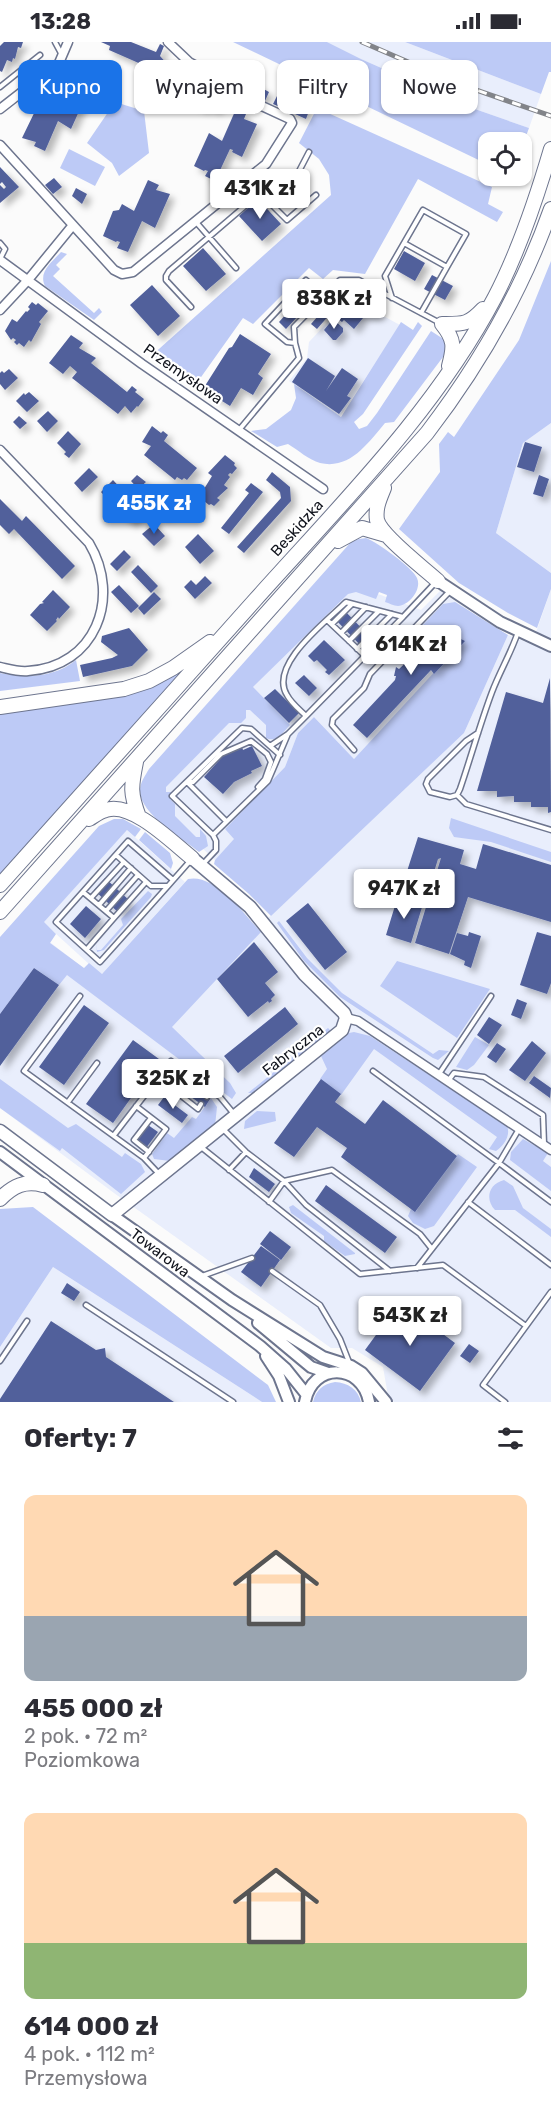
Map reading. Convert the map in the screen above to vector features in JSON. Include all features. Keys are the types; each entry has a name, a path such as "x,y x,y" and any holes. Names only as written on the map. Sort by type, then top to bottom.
{"main road":[{"name":"Beskidzka","path":"0,885 411,424 446,377 495,297 525,226 550,153"},
{"path":"0,912 389,478 446,408 486,349 526,273 551,209"},
{"path":"442,324 472,321 495,297"},
{"path":"442,324 452,336 453,352 446,377"},
{"path":"389,478 377,506 377,522 386,535 438,581"},
{"path":"326,548 362,528 386,535"},
{"path":"0,707 124,689 148,681 173,668 231,627"},
{"path":"136,760 132,798 140,817"},
{"path":"80,824 107,809 121,809 140,817 250,907 319,991 344,1013 346,1018"},
{"name":"Fabryczna","path":"112,1215 342,1030 346,1018"},
{"name":"Towarowa","path":"0,1131 112,1215"},
{"path":"0,1199 11,1189 22,1184 32,1182 43,1185"}],"street":[{"path":"0,110 59,63 68,42"},
{"path":"0,145 114,270 124,274 135,270 266,164 291,126 290,119 251,100 233,85 189,62 168,42"},
{"path":"0,310 73,225"},
{"name":"Przemysłowa","path":"0,260 142,364 323,489"},
{"path":"0,450 89,543 98,558 102,610 88,640 78,653 67,661 25,672 0,667"},
{"path":"438,581 478,609 519,632 551,646"},
{"path":"346,1018 358,1021 547,1147"},
{"name":"Towarowa","path":"0,1152 260,1346 286,1369 306,1398"},
{"name":"Towarowa","path":"112,1215 232,1300"},
{"path":"232,1300 323,1358 351,1366 362,1373 386,1402"},
{"path":"232,1300 311,1367 328,1373 346,1373 355,1377 367,1392 369,1402"},
{"path":"260,1346 279,1376 289,1402"},
{"path":"306,1398 311,1385 328,1373"}],"lane":[{"path":"55,42 62,56"},
{"path":"0,87 40,55"},
{"path":"269,203 296,177 309,152"},
{"path":"191,307 166,280 166,276 208,237 258,195 263,196 284,219 289,220 316,195"},
{"path":"393,298 385,276 423,210 466,234 421,313"},
{"path":"195,221 236,268"},
{"path":"0,243 5,249 0,260"},
{"path":"404,243 447,267"},
{"path":"295,343 287,342 265,324 306,280 324,296"},
{"path":"239,430 300,358 295,343 294,327 340,280 359,280 442,324"},
{"path":"270,746 288,734 438,581"},
{"path":"354,750 336,732 332,725 333,719 364,688 370,674 450,590"},
{"path":"306,716 286,695 282,681 292,656 327,620 346,602 403,617"},
{"path":"332,624 353,603"},
{"path":"340,633 366,607"},
{"path":"349,641 380,610"},
{"path":"357,649 393,614"},
{"path":"327,620 364,656"},
{"path":"457,795 492,692 519,632"},
{"path":"173,880 128,841 56,922 100,962 173,880 216,850 216,841 213,836 172,796 186,782 193,782 238,730 251,729 279,755"},
{"path":"457,795 450,797 430,792 426,784 428,779 466,741 478,733"},
{"path":"213,836 268,781 288,734"},
{"path":"217,754 248,741 255,743 267,754 271,765 265,779 253,794"},
{"path":"186,782 226,821"},
{"path":"457,795 466,804 551,830"},
{"path":"116,855 151,886 168,886"},
{"path":"91,898 124,862"},
{"path":"99,904 130,868"},
{"path":"106,911 138,875"},
{"path":"87,950 146,882"},
{"path":"83,891 114,918"},
{"path":"80,996 24,1071 114,1135 144,1158 160,1175"},
{"path":"438,1074 491,996"},
{"path":"114,1135 171,1061 220,1097 234,1115"},
{"path":"68,1102 96,1063"},
{"path":"178,1076 183,1070"},
{"path":"373,1071 551,1202"},
{"path":"448,1081 454,1073 484,1077 543,1115 547,1147"},
{"path":"185,1080 189,1074"},
{"path":"153,1082 171,1085 193,1102 198,1109 201,1104"},
{"path":"194,1087 198,1082"},
{"path":"201,1092 205,1086"},
{"path":"207,1097 211,1091"},
{"path":"136,1106 166,1129 144,1158"},
{"path":"149,1152 134,1140 151,1118"},
{"path":"220,1127 246,1152 284,1181 306,1206 390,1271"},
{"path":"417,1268 499,1163 520,1129"},
{"path":"198,1145 360,1274 443,1265 526,1326"},
{"path":"229,1170 246,1152"},
{"path":"268,1202 284,1181 332,1170 420,1234 432,1249"},
{"path":"468,1202 551,1265"},
{"path":"199,1277 252,1258"},
{"path":"272,1271 320,1305 340,1339 351,1366"},
{"path":"505,1402 483,1385 551,1292"},
{"path":"86,1305 233,1402"},
{"path":"0,1361 27,1320"}],"shaded area":[{"path":"233,42 327,42 363,60 277,60 277,63"},
{"path":"327,42 405,42 452,60 381,60 381,68 369,63 369,60 361,59"},
{"path":"405,42 551,42 551,72 549,72 541,94 478,70 478,60 452,60"},
{"path":"369,63 381,68 381,113 369,107"},
{"path":"478,70 541,94 529,128 478,110"},
{"path":"122,104 134,108 134,114 144,114 149,153 119,176 112,163 87,143 107,114 122,114"},
{"path":"478,110 529,128 528,132 478,132 478,160 383,114 478,114"},
{"path":"314,114 330,114 478,181 478,186 492,187 488,204 503,212 497,222 418,179 365,274 333,270 323,279 309,268 253,324 243,318 194,387 150,357 331,195 329,175 319,159 299,143"},
{"path":"69,149 105,167 95,186 60,168"},
{"path":"61,252 67,254 56,265 60,269 53,276 94,313 99,308 102,312 94,320 45,286 43,276 50,263"},
{"path":"551,261 551,423 523,443 496,533 551,573 551,589 537,628 459,583 399,529 440,472 439,444 448,432 454,437 519,340"},
{"path":"350,298 400,325 340,417 289,381 307,358 309,342"},
{"path":"401,322 413,330 418,322 422,326 363,414 354,422 359,429 367,426 377,413 431,331 445,340 447,347 443,357 394,422 385,423 372,439 349,459 340,463 320,463 288,444 277,447 251,431 266,429 291,410 296,398 294,384 341,417"},
{"path":"551,423 551,573 496,533 523,443"},
{"path":"366,538 394,556 414,574 418,587 414,596 407,603 395,606 385,602 387,595 379,592 376,599 356,592 348,594 253,687 290,725 282,734 273,739 266,738 266,725 250,710 246,710 246,718 241,723 229,723 166,787 166,792 173,792 170,799 175,804 175,816 196,837 200,837 200,829 206,836 208,846 199,852 154,817 147,808 140,791 143,779 149,769 351,542"},
{"path":"354,585 421,610 440,591 483,620 354,759 314,717 298,733 285,767 225,829 235,839 215,860 161,810 161,786 253,687"},
{"path":"551,589 551,1402 394,1402 388,1396 383,1367 352,1348 331,1348 114,1193 0,1108 0,994 42,936 156,1024 464,733 508,635 532,644"},
{"path":"455,602 508,635 464,733 271,916 214,864 234,839 225,829 285,767 298,733 314,717 354,759 463,641 442,632 437,626 431,627 428,635 419,629 443,604"},
{"path":"76,660 80,681 0,691 0,673 20,676 40,675 58,670"},
{"path":"177,672 181,673 0,877 0,711"},
{"path":"451,818 551,852 551,862 491,842 454,837 449,828"},
{"path":"114,819 123,819 141,829 135,837 127,830 44,922 56,934 50,943 84,968 89,963 102,974 188,879 209,882 229,897 261,932 172,1027 230,1083 236,1093 232,1099 67,975 59,985 34,968 0,1014 0,937 99,826"},
{"path":"127,830 185,882 101,975 43,922"},
{"path":"145,832 170,853 173,863 171,869 139,840"},
{"path":"148,891 152,894 151,897 104,950 97,952 96,943 97,950 101,950 123,925 121,919"},
{"path":"279,921 307,958 342,993 433,1054 439,1050 449,1051 438,1060 433,1058 340,997 304,961 277,923"},
{"path":"397,961 490,989 457,1038 380,986"},
{"path":"328,1028 331,1031 330,1034 254,1093 248,1093"},
{"path":"349,1033 370,1036 507,1126 507,1137 502,1146 496,1151 489,1149 497,1137 374,1049 341,1095 320,1079 327,1069 321,1056"},
{"path":"475,1037 489,1045 474,1065 467,1070 456,1067"},
{"path":"0,1079 68,1128 76,1124 122,1157 125,1153 141,1164 145,1172 121,1194 62,1148 60,1151 0,1108"},
{"path":"211,1098 217,1107 215,1126 170,1161 154,1159 152,1154 167,1133 174,1138 192,1117 196,1119"},
{"path":"257,1111 275,1112 276,1121 244,1129 245,1121"},
{"path":"523,1139 548,1153 543,1161 551,1167 551,1191 510,1160 511,1152"},
{"path":"458,1154 477,1167 434,1226 425,1229 413,1223 408,1216 411,1209 416,1211"},
{"path":"504,1180 513,1186 523,1208 551,1229 551,1237 515,1210 495,1210 489,1197 491,1189"},
{"path":"293,1205 355,1254 345,1256 324,1241 324,1236 291,1213 289,1207"},
{"path":"33,1207 268,1385 276,1402 262,1402 53,1267 0,1347 0,1209"},
{"path":"53,1267 262,1402 0,1402 0,1347"},
{"path":"335,1382 352,1388 358,1394 361,1402 313,1402 321,1388"}],"building":[{"path":"4,42 23,42 21,48 18,47 15,59 13,58 12,62 7,60 2,72 0,71 0,46"},
{"path":"101,42 131,42 156,52 160,44 164,46 160,56 164,60 134,61 109,50 110,46"},
{"path":"34,114 78,114 71,129 58,121 45,151 34,146 36,142 22,138"},
{"path":"234,114 246,114 244,119 257,124 242,157 230,149 215,181 205,176 208,171 194,166 209,133 222,141"},
{"path":"295,114 308,114 306,119"},
{"path":"0,167 19,187 0,203 0,185 4,189 6,187 2,182 0,184"},
{"path":"54,178 62,187 53,194 45,185"},
{"path":"148,180 159,185 156,190 170,194 155,228 142,221 128,252 117,248 120,242 103,236 113,211 119,210 122,204 134,211"},
{"path":"76,188 87,194 82,204 72,196"},
{"path":"258,199 281,224 262,241 239,216"},
{"path":"203,248 226,274 206,291 183,266"},
{"path":"404,251 425,263 415,281 394,269"},
{"path":"432,275 453,286 445,300 424,289"},
{"path":"315,282 323,289 286,329 279,322"},
{"path":"152,285 180,316 158,336 130,305"},
{"path":"32,302 36,305 38,303 48,311 39,322 41,324 31,342 29,340 24,347 19,343 17,345 13,338 11,340 5,331 12,319 17,322 30,309 28,307"},
{"path":"347,304 363,318 354,329 344,320 342,322 338,319 340,317 338,314"},
{"path":"325,308 331,313 317,329 311,324"},
{"path":"333,319 343,328 343,332 336,340 333,340 324,330"},
{"path":"240,334 271,354 258,374 263,378 253,395 241,388 230,406 203,389"},
{"path":"71,335 83,343 79,348 96,358 91,363 127,392 132,386 137,390 135,392 144,399 131,413 125,406 118,414 72,378 77,372 70,366 63,374 49,363"},
{"path":"308,358 335,376 326,391 342,368 358,379 347,396 351,398 339,414 292,382"},
{"path":"9,369 18,378 5,390 0,384 0,373"},
{"path":"29,392 39,401 27,412 16,401 24,393 25,395"},
{"path":"48,411 58,421 47,432 37,421"},
{"path":"19,416 27,423 20,429 13,422"},
{"path":"152,426 168,435 164,441 197,468 187,480 177,477 175,480 144,455 151,446 142,442"},
{"path":"68,431 81,444 69,458 57,443"},
{"path":"525,442 542,447 534,472 517,467"},
{"path":"225,455 235,463 237,468 228,475 230,477 224,485 228,488 217,498 220,500 214,506 209,505 199,497 212,476 208,473"},
{"path":"89,468 98,477 82,492 74,483"},
{"path":"272,472 290,487 291,501 244,553 237,547 281,498 280,492 266,480"},
{"path":"137,475 146,482 138,489 131,481"},
{"path":"539,475 549,479 543,497 533,494"},
{"path":"113,480 125,493 113,505 101,492"},
{"path":"251,483 263,492 229,534 221,528 249,493 245,490"},
{"path":"163,497 175,507 164,516 153,506"},
{"path":"0,499 22,521 26,516 75,566 62,579 14,529 9,534 0,525"},
{"path":"133,502 143,512 132,523 121,513"},
{"path":"154,524 165,536 154,546 142,534"},
{"path":"198,534 214,551 200,564 185,547"},
{"path":"124,550 131,557 117,571 110,564"},
{"path":"138,565 158,586 151,593 131,572"},
{"path":"205,576 212,583 195,599 184,587 191,580 196,585"},
{"path":"119,585 139,606 131,613 111,592"},
{"path":"53,590 70,607 47,631 30,615 40,604 44,603 42,602"},
{"path":"154,592 161,599 144,615 138,608"},
{"path":"343,609 372,639 363,648 334,618"},
{"path":"434,626 465,641 434,674 431,670 367,738 353,725 395,680 396,667 399,669 415,654 411,650 411,643 418,642 421,634 428,635 429,628"},
{"path":"129,628 148,650 132,666 83,677 80,665 118,655 101,642 102,636"},
{"path":"324,640 345,660 329,675 317,660 314,662 308,656"},
{"path":"304,675 317,688 309,696 295,683"},
{"path":"550,678 551,812 548,813 548,807 531,807 531,802 514,802 514,796 497,797 497,791 477,791 506,692 543,703"},
{"path":"275,689 299,713 289,723 264,698"},
{"path":"252,746 262,766 234,782 223,794 204,777 223,756 242,747 243,750"},
{"path":"418,837 464,850 460,864 476,869 483,844 551,865 551,922 468,897 449,954 415,943 441,858 438,859 426,898 401,890"},
{"path":"105,878 131,902 120,914 94,890"},
{"path":"398,896 423,904 411,943 386,935"},
{"path":"308,903 347,952 325,970 286,921"},
{"path":"86,906 101,919 85,938 70,924"},
{"path":"469,932 481,936 471,968 464,965 465,961 450,954 457,933 468,936"},
{"path":"537,932 551,936 551,983 547,994 520,985"},
{"path":"254,942 278,972 265,983 275,995 272,1001 269,1003 268,1001 248,1017 217,979"},
{"path":"34,968 59,985 0,1066 0,1014"},
{"path":"517,999 527,1003 521,1019 511,1015"},
{"path":"84,1005 109,1023 64,1085 39,1067"},
{"path":"285,1007 298,1024 238,1073 224,1056"},
{"path":"489,1017 502,1025 489,1044 477,1035"},
{"path":"133,1040 159,1059 113,1123 86,1104"},
{"path":"532,1041 546,1053 525,1081 509,1070"},
{"path":"497,1043 506,1049 496,1063 487,1057"},
{"path":"170,1065 177,1071 175,1073 210,1099 205,1107 162,1076"},
{"path":"534,1076 551,1088 550,1098 529,1083"},
{"path":"321,1079 341,1094 335,1102 365,1124 383,1100 457,1156 415,1212 341,1157 347,1148 317,1127 294,1157 274,1143"},
{"path":"164,1097 188,1115 182,1123 158,1105"},
{"path":"148,1125 158,1132 146,1148 137,1141"},
{"path":"254,1168 275,1184 269,1192 249,1177"},
{"path":"326,1185 397,1237 385,1253 315,1201"},
{"path":"270,1231 291,1247 281,1260 260,1244"},
{"path":"261,1246 280,1260 261,1287 241,1272"},
{"path":"67,1283 80,1292 74,1301 61,1293"},
{"path":"400,1302 455,1343 420,1391 365,1350"},
{"path":"51,1321 96,1350 105,1348 106,1357 174,1402 0,1402"},
{"path":"469,1344 479,1351 470,1363 460,1356"}],"railway":[{"path":"362,42 459,84 551,116"}]}
